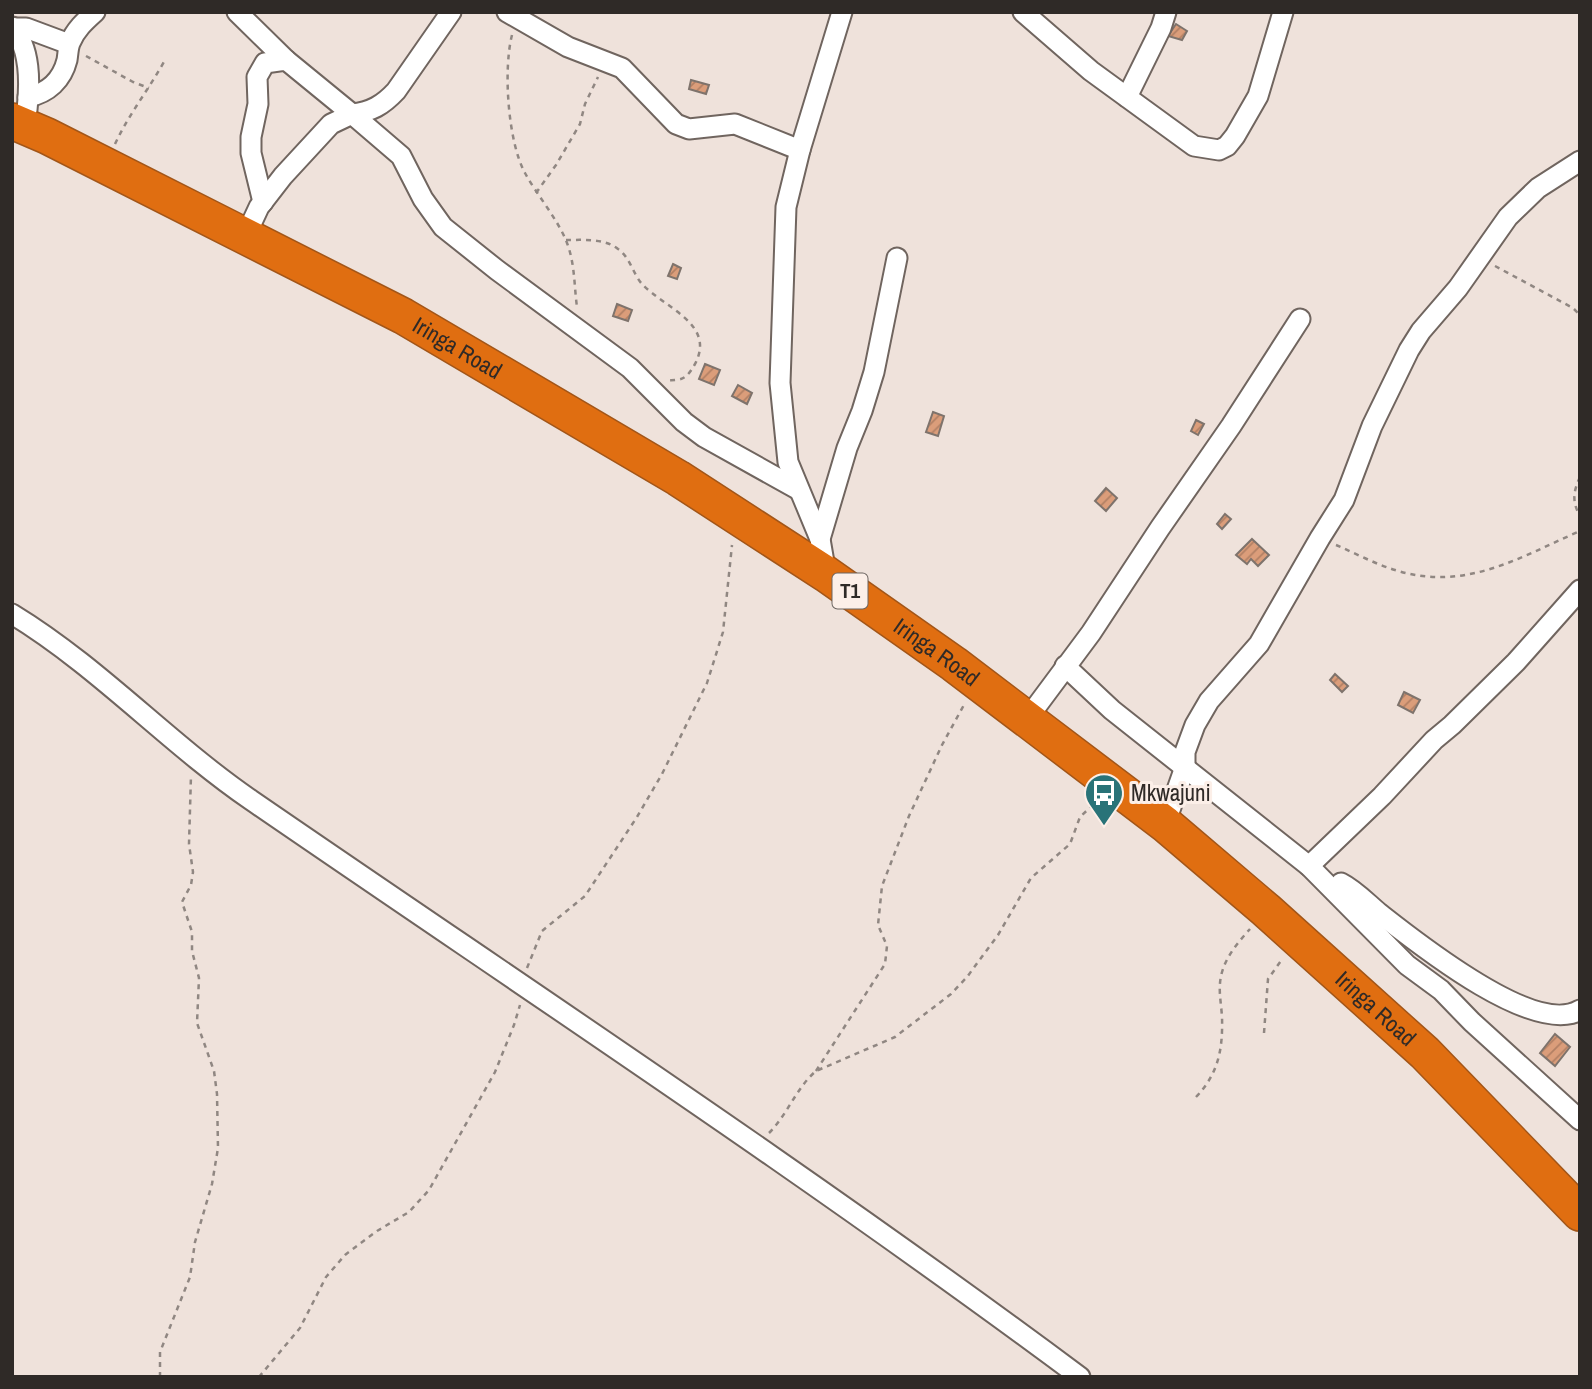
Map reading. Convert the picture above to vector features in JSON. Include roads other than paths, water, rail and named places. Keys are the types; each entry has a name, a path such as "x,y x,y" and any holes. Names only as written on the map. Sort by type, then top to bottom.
{"highway":[{"name":"Iringa Road","path":"22,115 109,167 402,316 678,478 826,574 977,682 1165,824 1266,910 1425,1054 1580,1213"}],"street":[{"path":"22,115 57,80 65,66 69,44 77,30 95,12"},
{"path":"237,12 286,60 401,156 429,210 443,227 497,270 585,333 645,382 684,422 704,437 799,490"},
{"path":"245,237 263,202 331,124 352,114 372,110 386,102 451,12"},
{"path":"826,574 820,539 788,462 780,383 786,207 800,150 842,12"},
{"path":"1023,12 1091,71 1194,146 1206,149 1223,149 1235,136 1258,96 1283,12"},
{"path":"1127,97 1161,28 1166,12"},
{"path":"512,15 568,47 628,72 647,95 682,128 735,124 800,150"},
{"path":"13,28 26,27 69,44"},
{"path":"13,28 25,47 22,115"},
{"path":"263,202 251,153 251,137 258,104 257,77 265,63 286,60"},
{"path":"1165,824 1185,767 1185,752 1195,725 1209,701 1259,644 1345,500 1372,426 1420,331 1458,288 1508,217 1538,188 1580,161"},
{"path":"820,539 847,448 874,372 897,258"},
{"path":"1027,719 1091,633 1300,319"},
{"path":"1316,873 1434,740 1516,662 1580,590"},
{"path":"12,614 90,670 248,798 522,982 978,1301 1080,1377"},
{"path":"1065,666 1112,710 1316,873 1407,965 1441,990 1472,1022 1580,1120"},
{"path":"1316,873 1345,886 1490,993 1528,1009 1566,1016 1580,1010"}],"place":[{"name":"Mkwajuni","path":"1104,827"}]}
